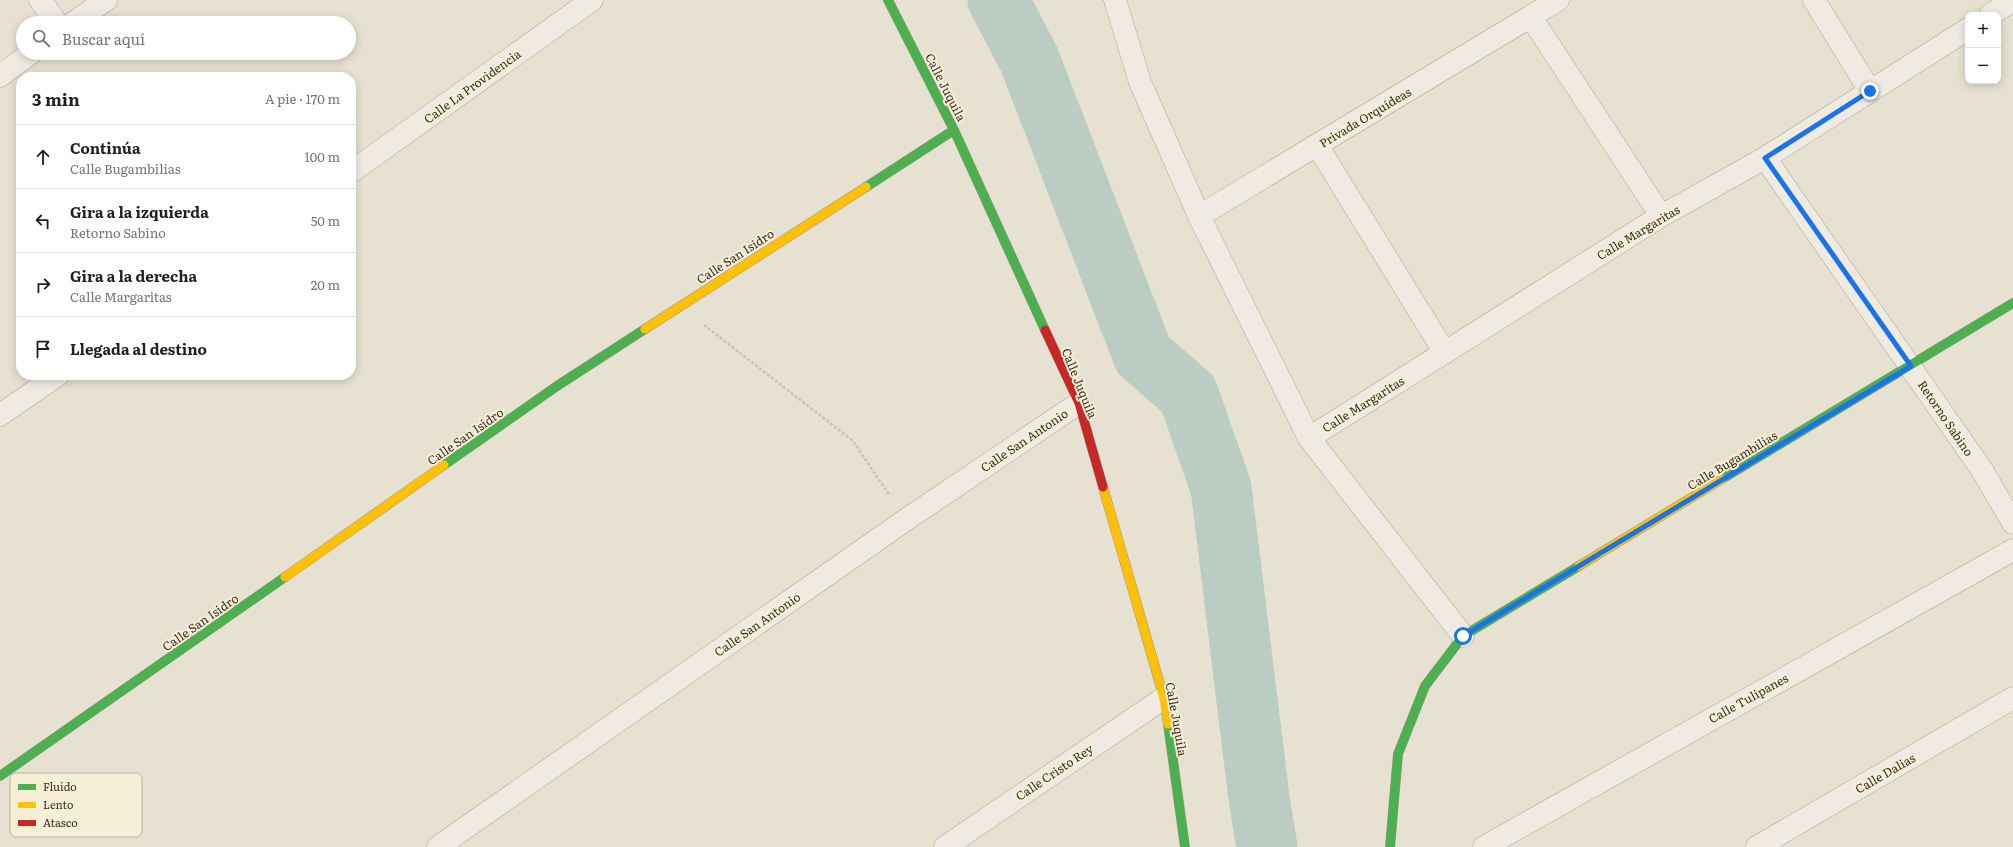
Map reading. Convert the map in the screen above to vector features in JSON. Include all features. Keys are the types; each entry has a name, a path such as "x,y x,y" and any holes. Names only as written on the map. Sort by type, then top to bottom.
{"street":[{"path":"40,0 52,16"},
{"path":"83,16 106,0"},
{"name":"Calle La Providencia","path":"356,168 592,0"},
{"name":"Calle Juquila","path":"888,0 954,130 1079,403 1164,698 1184,847"},
{"path":"1115,0 1140,82 1199,216 1309,438 1463,636 1425,686 1398,754 1390,847"},
{"name":"Privada Orquídeas","path":"1199,216 1558,0"},
{"path":"1814,0 1870,91"},
{"path":"1995,12 2013,0"},
{"path":"1531,17 1661,216"},
{"name":"Calle Margaritas","path":"1309,438 1661,216 1765,158 1965,31"},
{"path":"0,76 22,60"},
{"name":"Calle San Isidro","path":"0,776 557,386 954,130"},
{"path":"1317,146 1445,353"},
{"name":"Retorno Sabino","path":"1765,158 1982,470 2013,523"},
{"name":"Calle Bugambilias","path":"1463,636 2013,303"},
{"path":"0,415 51,380"},
{"name":"Calle San Antonio","path":"438,847 906,519 1079,403"},
{"name":"Calle Tulipanes","path":"1484,847 2013,550"},
{"name":"Calle Cristo Rey","path":"945,847 1164,698"},
{"name":"Calle Dalias","path":"1757,847 2013,698"}],"path":[{"path":"680,306 853,441 906,519"}],"waterway":[{"path":"998,0 1029,59 1143,355 1188,394 1221,488 1259,798 1267,847"}],"traffic: fast":[{"path":"888,0 954,130 1045,330"},
{"path":"866,187 954,130"},
{"path":"1722,479 2013,303"},
{"path":"444,465 557,386 645,329"},
{"path":"1390,847 1398,754 1425,686 1463,636 1579,566"},
{"path":"0,776 285,577"},
{"path":"1168,724 1185,847"}],"traffic: slow":[{"path":"645,329 866,187"},
{"path":"285,577 444,465"},
{"path":"1579,566 1722,479"},
{"path":"1103,487 1164,698 1168,724"}],"traffic: jam":[{"path":"1045,330 1079,403 1103,487"}],"route":[{"path":"1463,636 1911,366 1765,158 1870,91"}]}
